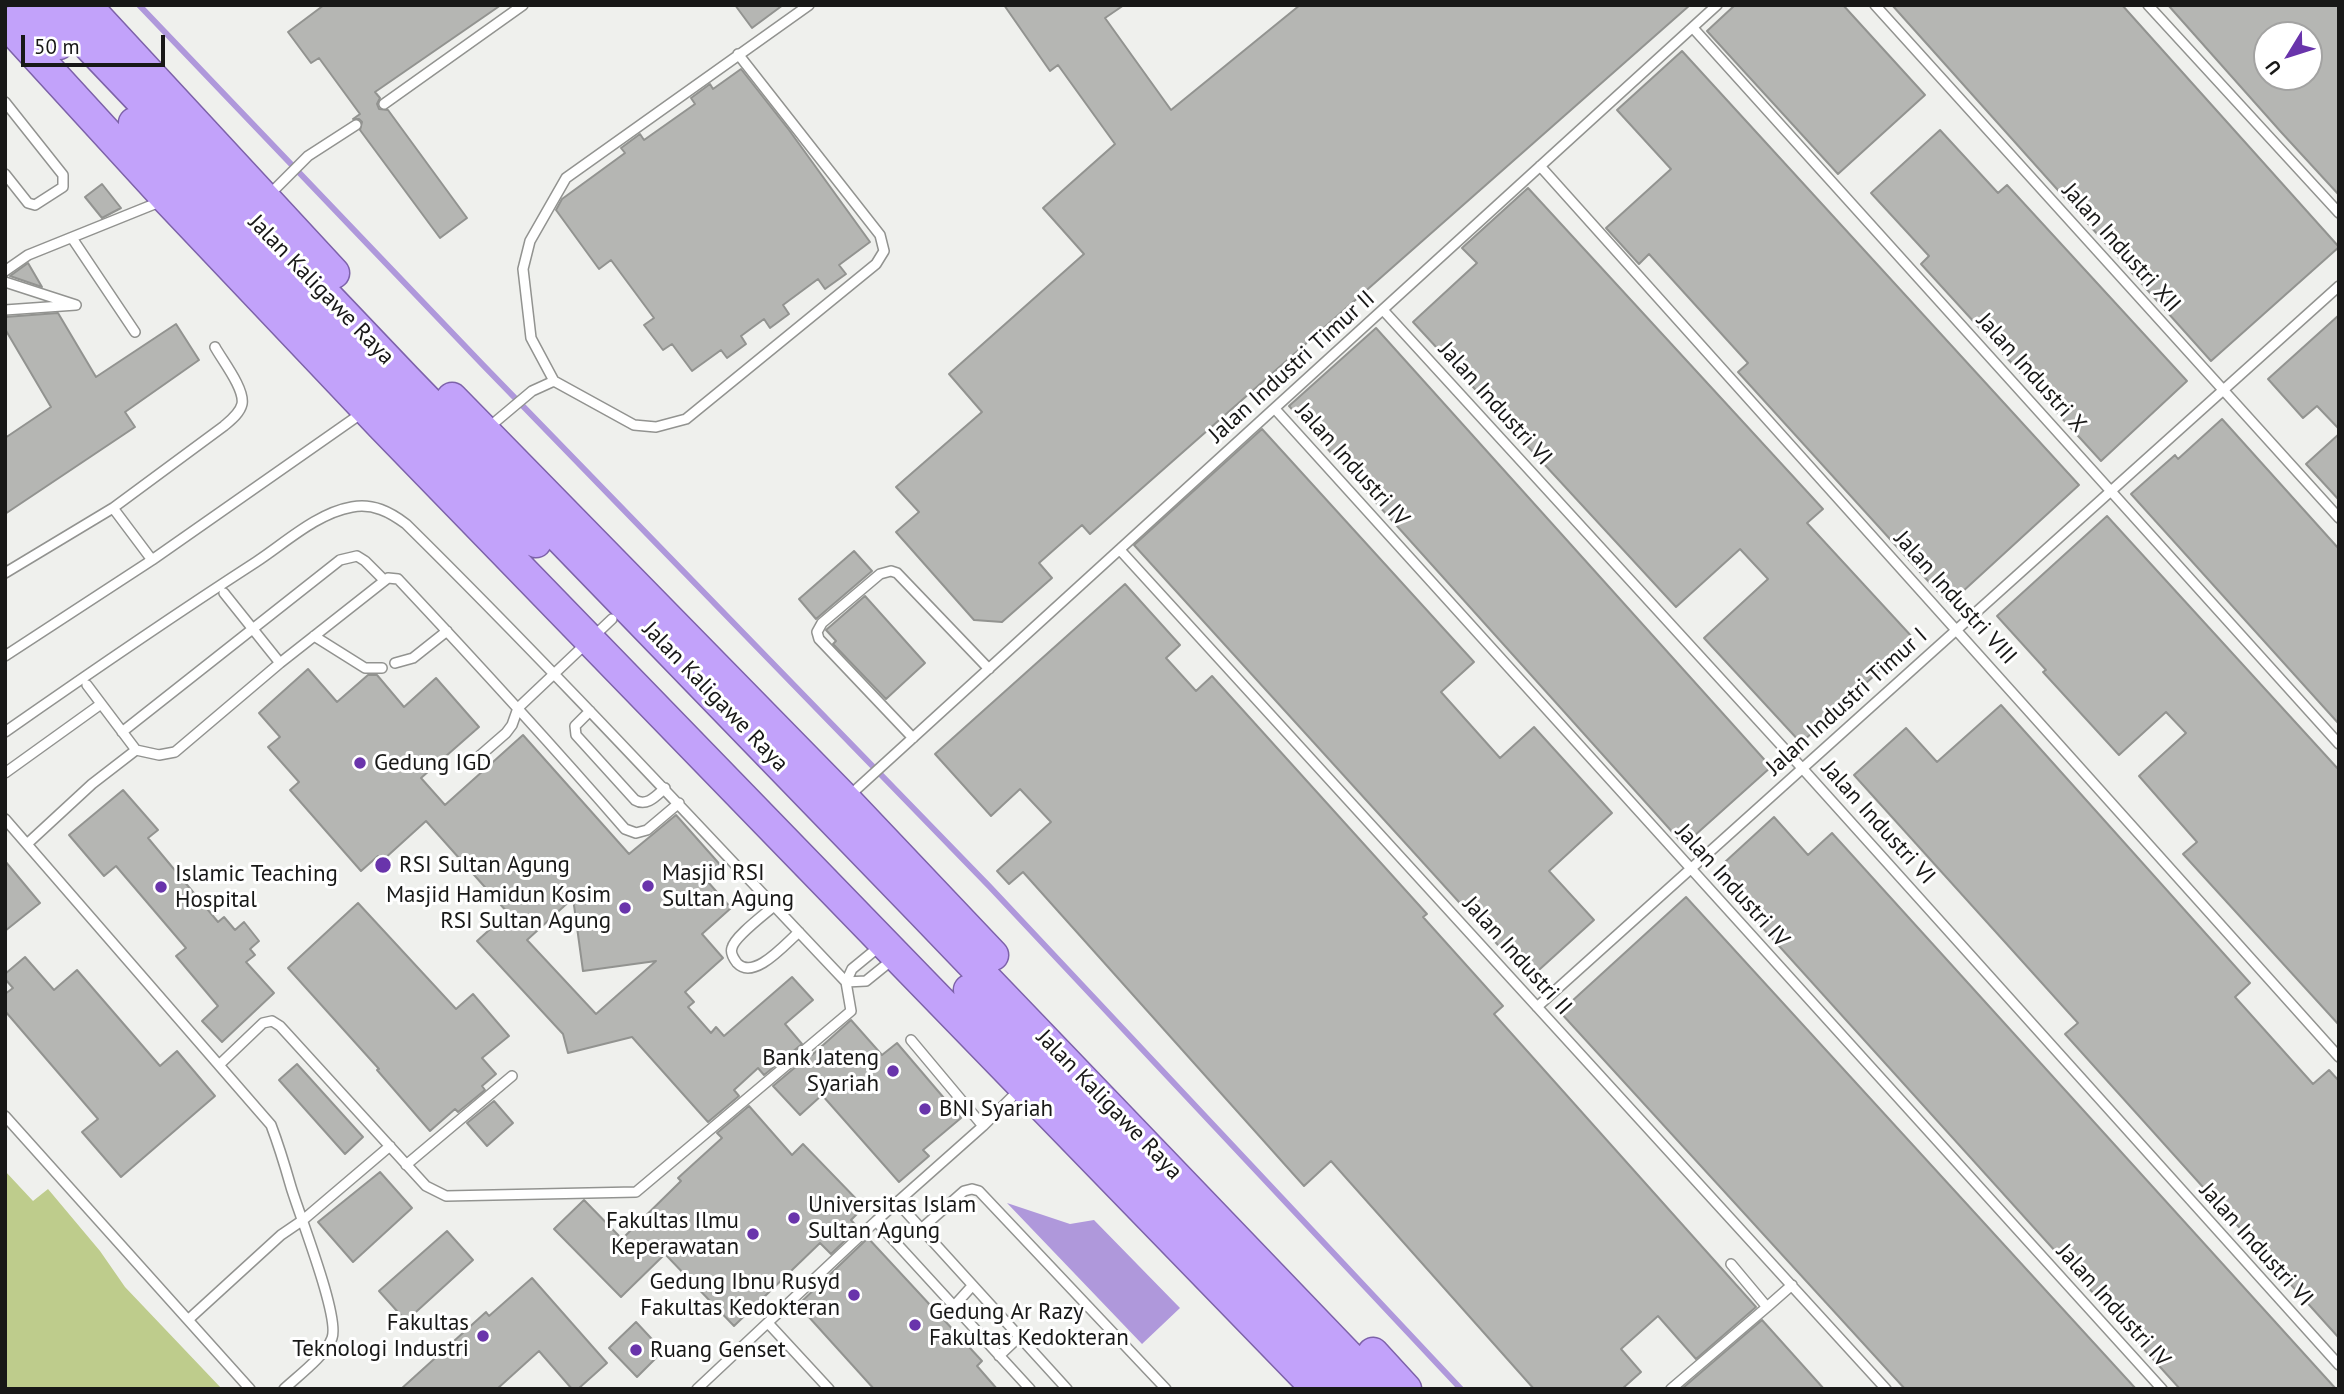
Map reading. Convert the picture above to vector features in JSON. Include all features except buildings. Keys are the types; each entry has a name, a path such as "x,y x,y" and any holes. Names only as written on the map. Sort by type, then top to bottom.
{"highway":[{"name":"Jalan Kaligawe Raya","path":"50,5 389,392 602,629 1332,1378 1380,1389"},
{"path":"86,5 272,191 421,367 489,428 850,795 1406,1389"},
{"name":"Jalan Kaligawe Raya","path":"12,25 389,392 899,935"},
{"path":"12,25 167,199 389,392"},
{"path":"899,935 1024,1085 1332,1378"}],"lane":[{"path":"384,104 523,5"},
{"path":"738,54 880,235 884,251 876,264 686,419 656,427 634,425 554,381 531,338 523,269 530,241 566,178 738,54 809,5"},
{"name":"Jalan Industri Timur II","path":"850,795 1717,5"},
{"name":"Jalan Industri XII","path":"1875,5 2339,518"},
{"path":"2148,5 2339,213"},
{"name":"Jalan Industri X","path":"1693,28 2339,744"},
{"path":"5,102 65,181 63,187 35,205 28,203 5,174"},
{"path":"272,191 308,156 356,125"},
{"name":"Jalan Industri VIII","path":"1540,166 2339,1056"},
{"path":"5,271 28,255 167,199"},
{"path":"72,238 135,332"},
{"path":"5,282 76,305 5,312"},
{"name":"Jalan Industri Timur I","path":"1537,1007 2339,286"},
{"name":"Jalan Industri VI","path":"1383,310 1802,768 2339,1365"},
{"path":"5,573 113,508 224,426 237,413 242,403 241,393 215,347"},
{"path":"489,428 532,391 554,381"},
{"path":"5,656 152,560 389,392"},
{"name":"Jalan Industri IV","path":"1275,409 2162,1389"},
{"path":"5,732 318,521 354,506 374,507 391,513 406,524 679,803 846,982 851,1011 636,1192 446,1196 426,1186 280,1026 272,1021 263,1024 219,1065"},
{"path":"113,508 152,560"},
{"name":"Jalan Industri II","path":"1120,550 1886,1389"},
{"path":"122,732 340,560 357,556 384,580"},
{"path":"913,738 819,639 817,632 822,623 880,573 891,570 897,573 989,669"},
{"path":"87,685 136,750 159,755 175,752 384,580 398,579 519,708 625,829 636,833 647,830 679,803"},
{"path":"224,593 280,663"},
{"path":"468,766 506,733 519,708 602,629"},
{"path":"395,663 413,658 447,631"},
{"path":"314,636 365,668 382,668"},
{"path":"5,774 101,704"},
{"path":"590,711 575,726 576,735 635,800 647,803 665,789"},
{"path":"27,844 92,784 136,750"},
{"path":"5,819 271,1125 283,1153 291,1187 326,1296 334,1334 328,1346 284,1389"},
{"path":"774,906 736,940 732,948 733,957 740,966 749,970 759,966 799,932"},
{"path":"846,982 866,981 899,935"},
{"path":"846,982 852,969 899,935"},
{"path":"911,1040 983,1126"},
{"path":"407,1164 512,1076"},
{"path":"697,1389 876,1221 983,1126 1024,1085"},
{"path":"5,1116 250,1389"},
{"path":"189,1319 281,1235 303,1220 390,1146"},
{"path":"921,1229 964,1191 979,1191 1166,1389"},
{"path":"897,1202 1067,1389"},
{"path":"876,1221 1030,1389"},
{"path":"1731,1264 1767,1307"},
{"path":"1671,1389 1792,1285"},
{"path":"954,1306 972,1286"},
{"path":"768,1323 829,1389"},
{"path":"999,1356 1019,1337"}],"green space":[{"path":"5,1171 33,1201 48,1189 100,1251 125,1287 222,1389 5,1389"}],"shaded area":[{"path":"1007,1203 1070,1224 1094,1220 1180,1308 1142,1344"}],"waterway":[{"path":"139,5 483,365 989,886 1461,1389"}],"place":[{"name":"Gedung IGD","path":"360,763"},
{"name":"RSI Sultan Agung","path":"383,865"},
{"name":"Masjid RSI Sultan Agung","path":"648,886"},
{"name":"Islamic Teaching Hospital","path":"161,887"},
{"name":"Masjid Hamidun Kosim RSI Sultan Agung","path":"625,908"},
{"name":"Bank Jateng Syariah","path":"893,1071"},
{"name":"BNI Syariah","path":"925,1109"},
{"name":"Universitas Islam Sultan Agung","path":"794,1218"},
{"name":"Fakultas Ilmu Keperawatan","path":"753,1234"},
{"name":"Gedung Ibnu Rusyd Fakultas Kedokteran","path":"854,1295"},
{"name":"Gedung Ar Razy Fakultas Kedokteran","path":"915,1325"},
{"name":"Fakultas Teknologi Industri","path":"483,1336"},
{"name":"Ruang Genset","path":"636,1350"}]}
